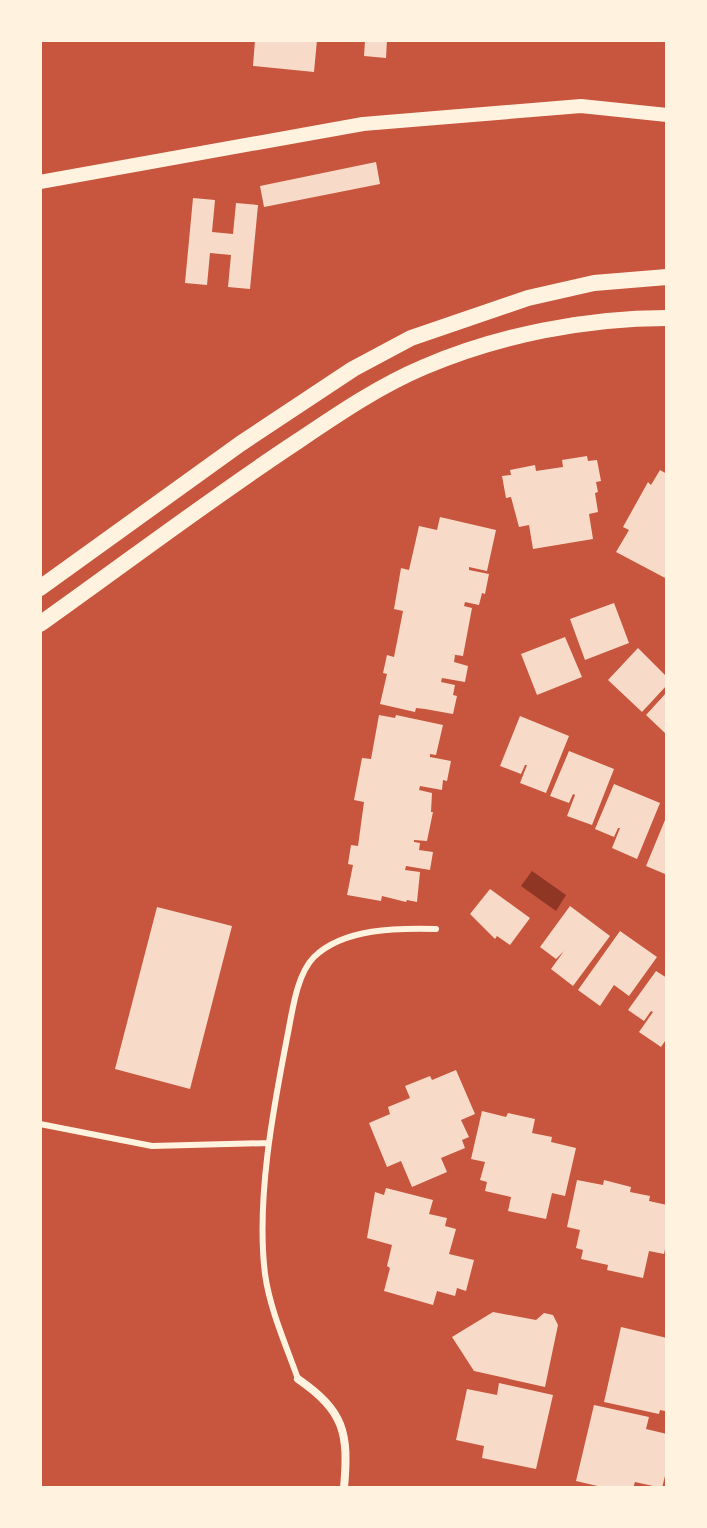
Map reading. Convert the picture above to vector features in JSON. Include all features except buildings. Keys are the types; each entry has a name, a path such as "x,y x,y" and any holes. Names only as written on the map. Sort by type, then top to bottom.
{"main road":[{"path":"40,588 240,444 353,369 411,338 528,298 594,283 667,277"},
{"path":"40,624 256,468 363,397 424,367 531,334 598,322 667,318"}],"street":[{"path":"40,182 363,124 581,106 667,115"},
{"path":"298,1379 323,1396 338,1417 345,1440 344,1488"}],"lane":[{"path":"298,1379 273,1310 265,1274 264,1225 269,1143 297,989 313,958 346,937 436,929"},
{"path":"40,1124 152,1146 269,1143"}],"shaded area":[{"path":"532,871 566,895 556,911 521,886"}]}
